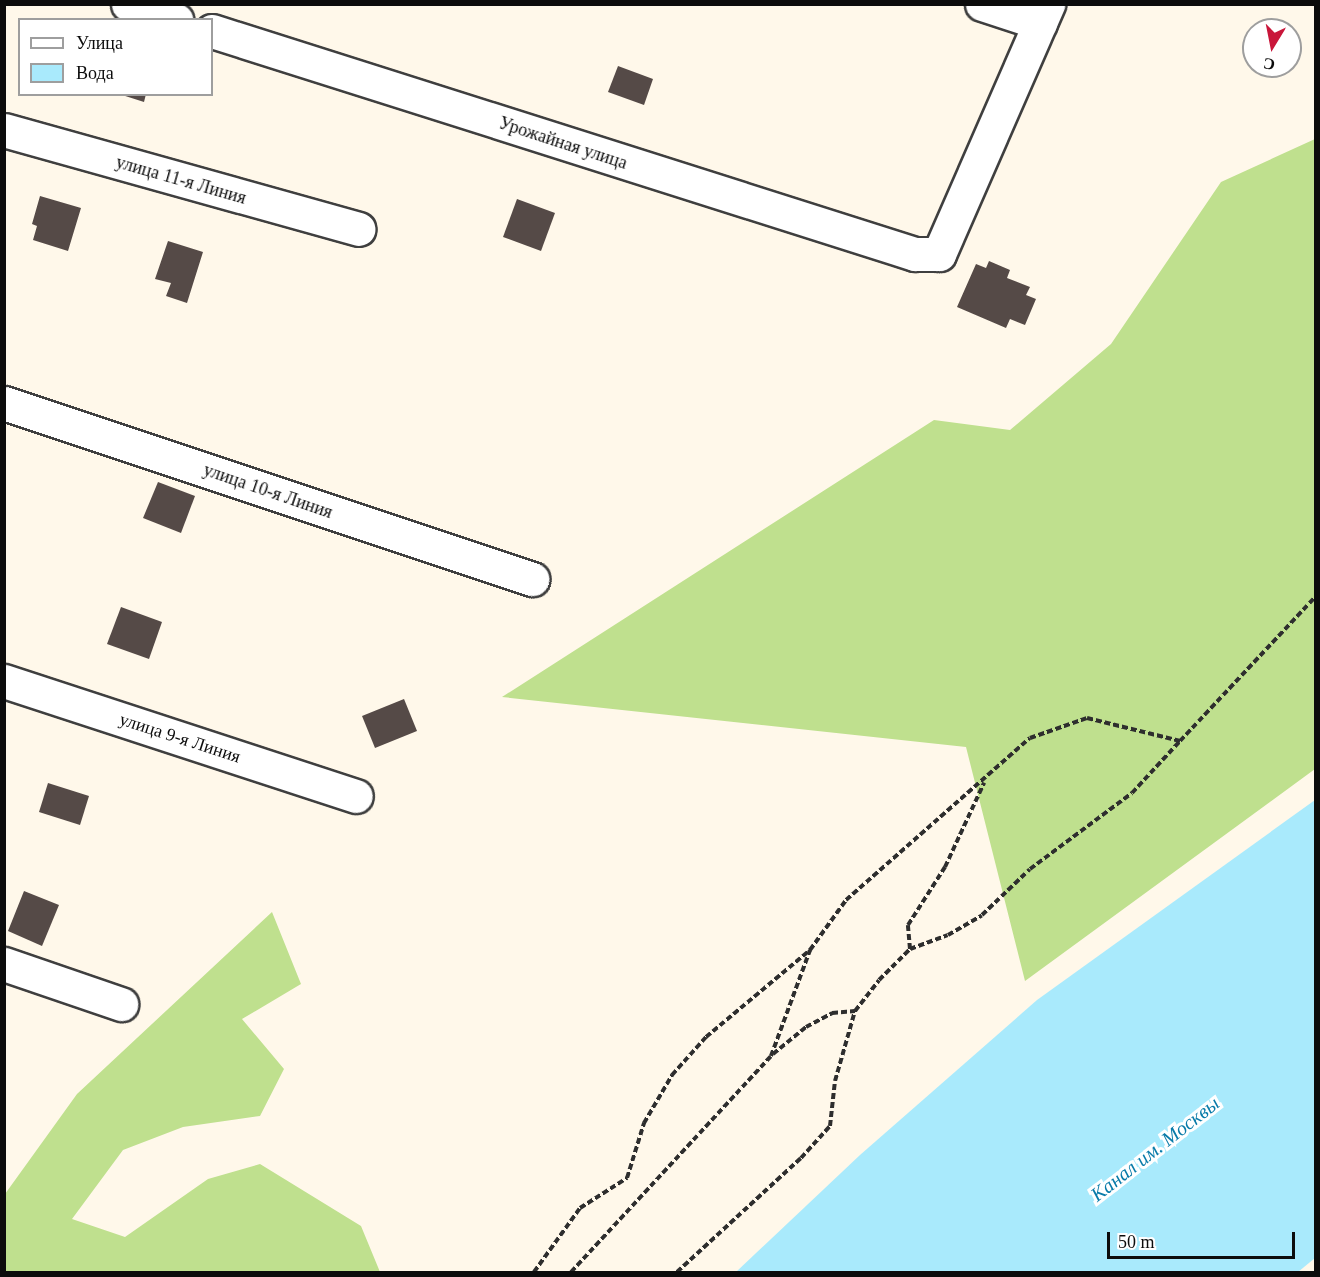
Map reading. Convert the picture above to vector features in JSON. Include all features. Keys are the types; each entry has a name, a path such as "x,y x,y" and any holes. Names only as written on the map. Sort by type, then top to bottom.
{"street":[{"path":"128,4 170,18"},
{"path":"982,4 1044,14"},
{"name":"Урожайная улица","path":"213,31 915,254 939,254 1044,14"},
{"name":"улица 11-я Линия","path":"4,130 358,229"},
{"name":"улица 10-я Линия","path":"4,403 532,579"},
{"name":"улица 9-я Линия","path":"4,681 356,796"},
{"path":"4,964 121,1004"}],"path":[{"path":"677,1272 801,1158 830,1126 835,1081 855,1011 910,949 948,935 982,915 1030,869 1132,793 1316,596"},
{"path":"534,1272 580,1208 627,1178 644,1123 672,1075 706,1037 810,950 846,900 986,780 1030,738 1087,718 1180,741"},
{"path":"910,949 908,925 945,867 986,780"},
{"path":"771,1056 810,950"},
{"path":"571,1272 771,1056 806,1027 832,1013 855,1011"}],"green space":[{"path":"1315,139 1315,769 1025,981 966,747 502,697 934,420 1010,430 1111,344 1221,182"},
{"path":"272,912 301,984 242,1019 284,1069 260,1116 183,1127 123,1150 72,1219 125,1237 208,1179 260,1164 361,1226 380,1272 5,1272 5,1194 77,1094"}],"water":[{"name":"Канал им. Москвы","path":"1315,800 1315,1258 1298,1272 736,1272 860,1155 1037,1000"}],"building":[{"path":"618,66 653,79 644,105 608,92"},
{"path":"125,96 146,96 144,102"},
{"path":"40,196 81,208 68,251 33,240 37,226 32,224"},
{"path":"517,199 555,213 541,251 503,237"},
{"path":"168,241 203,252 187,303 166,296 171,283 155,279"},
{"path":"989,261 1010,270 1007,278 1030,287 1026,295 1036,299 1025,325 1010,319 1006,328 957,307 976,264 986,268"},
{"path":"158,482 195,496 181,533 143,518"},
{"path":"121,607 162,622 149,659 107,644"},
{"path":"404,699 417,731 375,748 362,716"},
{"path":"48,783 89,796 80,825 39,812"},
{"path":"24,891 59,905 42,946 8,931"}]}
